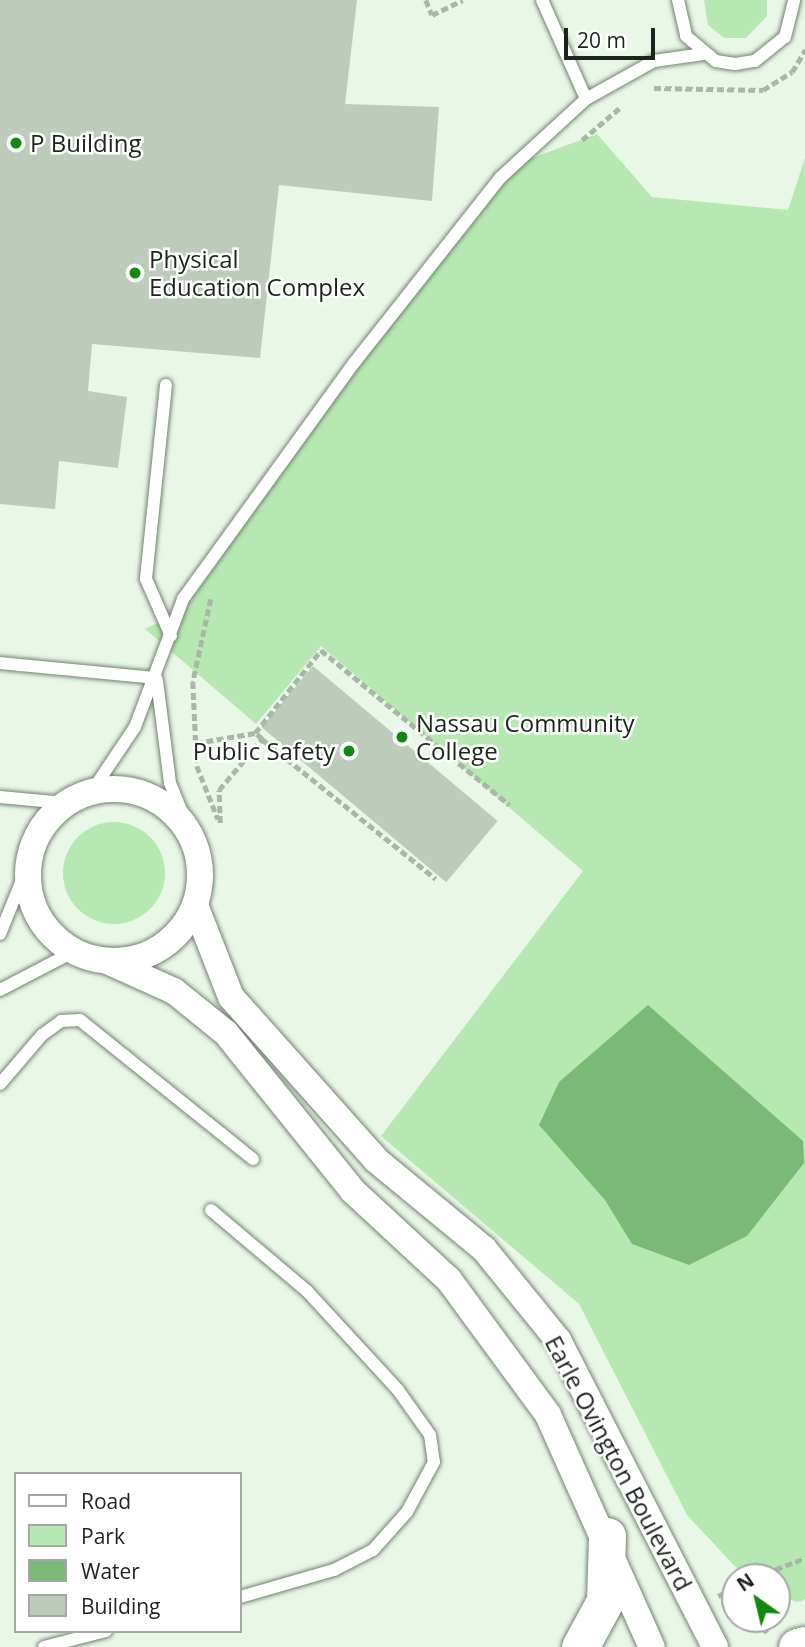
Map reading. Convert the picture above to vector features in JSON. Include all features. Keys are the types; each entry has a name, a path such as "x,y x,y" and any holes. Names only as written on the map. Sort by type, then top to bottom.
{"street":[{"path":"122,788 150,796 175,813 192,837 200,882 195,905 160,948 107,961 73,952 37,917 27,868 33,843 65,803 92,791 122,788"},
{"name":"Earle Ovington Boulevard","path":"195,905 232,997 376,1160 484,1249 558,1340 715,1647"},
{"name":"Earle Ovington Boulevard","path":"107,961 174,991 226,1033 354,1191 450,1280 548,1415 607,1536 652,1647"},
{"path":"580,1647 606,1601 607,1536"},
{"path":"797,1647 805,1645"}],"lane":[{"path":"542,0 586,99"},
{"path":"678,0 686,36 704,54"},
{"path":"92,791 135,727 156,678 183,598 354,363 500,178 586,99 654,61 704,54 735,64 755,61 785,37 793,20 794,0"},
{"path":"793,20 805,10"},
{"path":"166,384 146,579 171,636"},
{"path":"0,663 156,678"},
{"path":"156,678 170,783 192,837"},
{"path":"0,797 65,803"},
{"path":"0,934 27,868"},
{"path":"0,990 73,952"},
{"path":"0,1084 42,1035 61,1021 80,1020 253,1159"},
{"path":"312,1142 334,1114"},
{"path":"211,1210 273,1262 403,1395 430,1435 434,1462 407,1512 373,1550 334,1570 242,1596"},
{"path":"44,1647 98,1633"}],"path":[{"path":"426,0 432,15 463,0"},
{"path":"647,89 763,90 792,72 805,49"},
{"path":"582,140 629,101"},
{"path":"209,589 193,682 197,766 219,823 219,790 262,739"},
{"path":"196,743 255,733 321,650 510,805"},
{"path":"255,733 436,879"}],"green space":[{"path":"704,0 767,0 767,16 746,38 724,38 708,25"},
{"path":"597,134 652,197 788,210 805,158 805,1599 798,1602 791,1600 791,1563 732,1563 687,1515 579,1304 381,1136 583,871 321,646 256,724 145,629 179,613 497,171"},
{"path":"114,822 133,826 150,837 161,854 165,873 161,892 150,909 133,920 114,924 95,920 78,909 67,892 63,873 67,854 78,837 95,826"}],"water":[{"path":"648,1005 803,1141 804,1163 747,1236 689,1265 632,1244 605,1200 539,1125 559,1082"}],"building":[{"name":"Physical Education Complex","path":"0,0 357,0 345,104 439,107 432,201 279,185 260,358 92,344 88,391 127,397 118,468 59,461 55,509 0,504"},
{"name":"Public Safety","path":"313,666 498,821 446,882 262,727"}],"place":[{"name":"P Building","path":"16,143"},
{"name":"Physical Education Complex","path":"135,273"},
{"name":"Nassau Community College","path":"402,737"},
{"name":"Public Safety","path":"349,751"}]}
